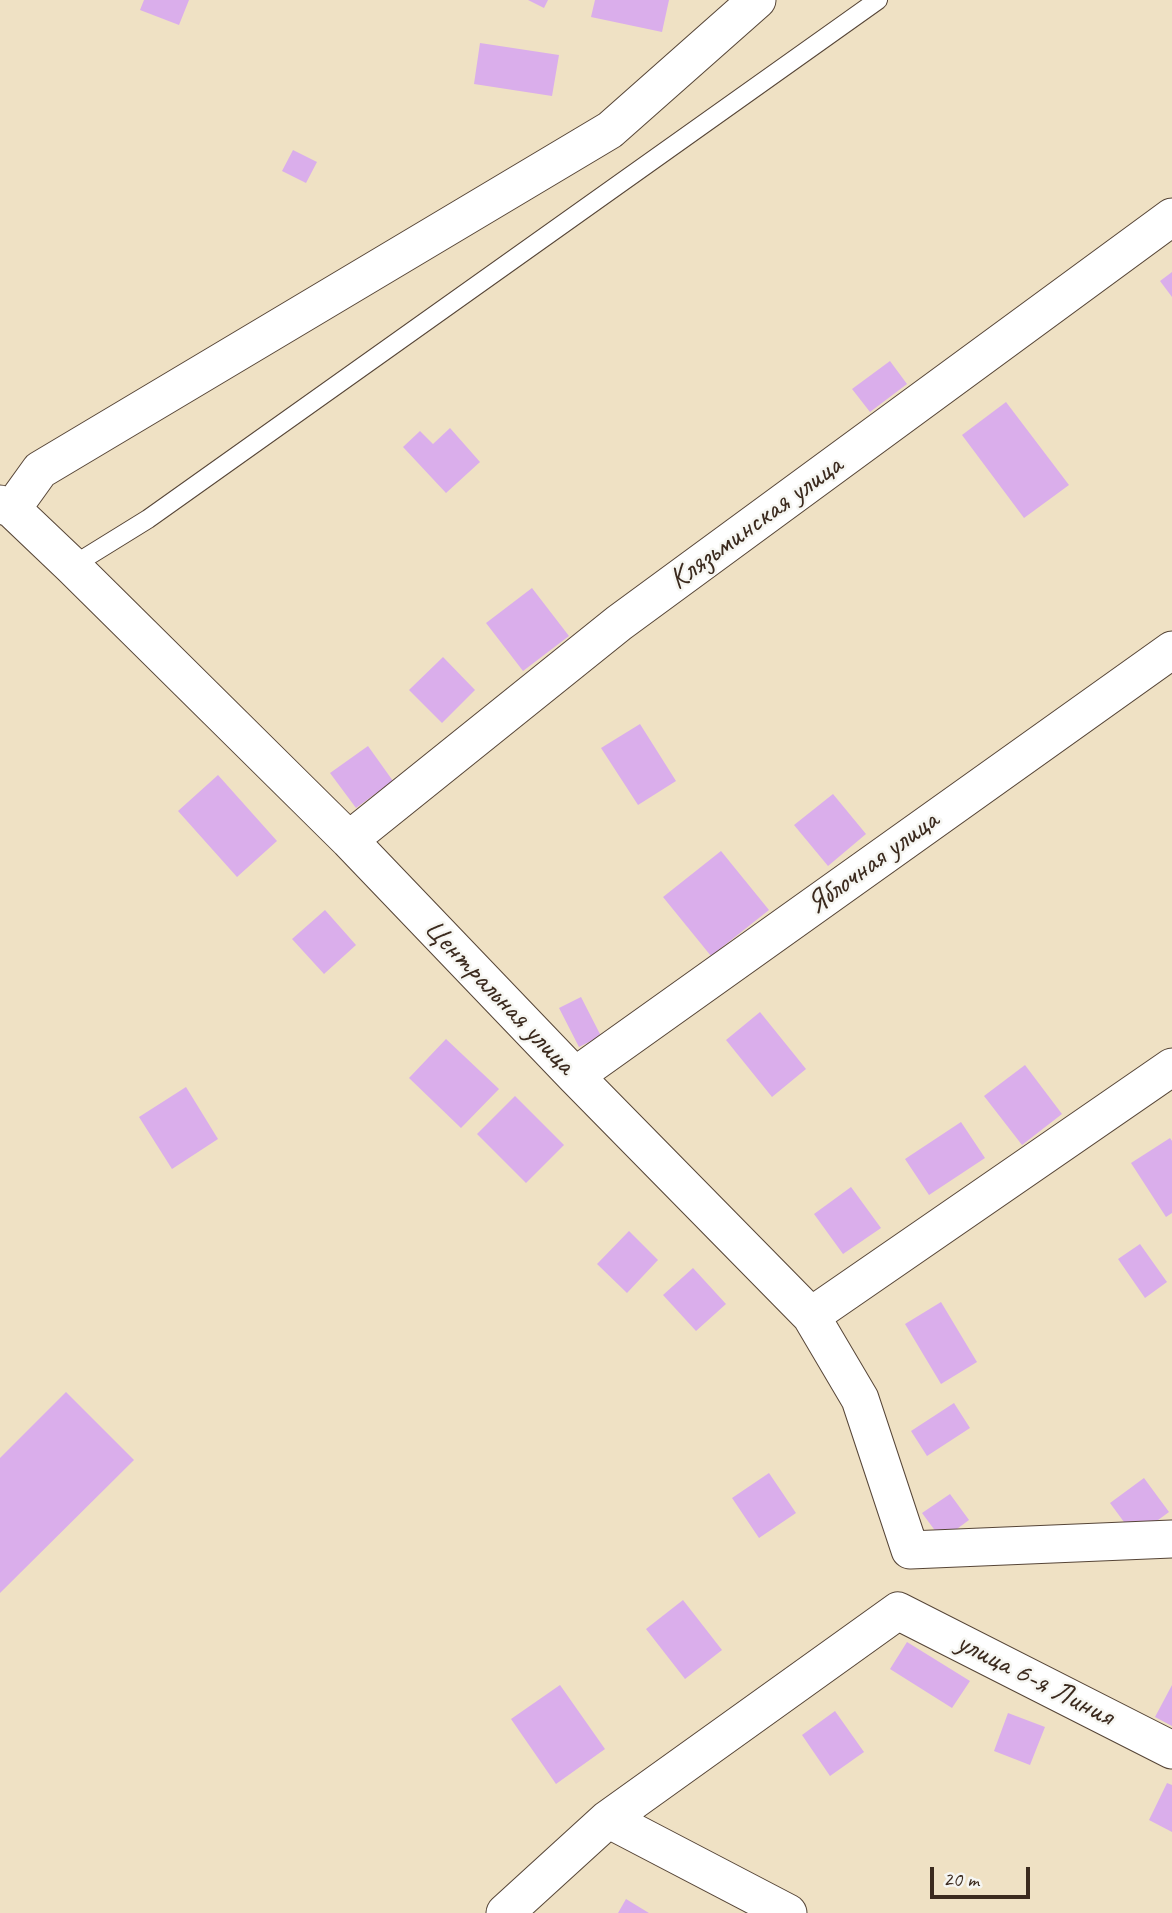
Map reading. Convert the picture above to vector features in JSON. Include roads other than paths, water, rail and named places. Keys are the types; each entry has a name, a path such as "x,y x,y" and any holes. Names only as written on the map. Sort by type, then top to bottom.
{"street":[{"path":"6,506 40,470 610,130 757,0"},
{"name":"Клязьминская улица","path":"349,840 619,623 1172,217"},
{"name":"Центральная улица","path":"6,506 72,566 349,840 575,1076 811,1316 860,1399 910,1550 1172,1539"},
{"name":"Яблочная улица","path":"575,1076 1172,650"},
{"path":"811,1316 1172,1067"},
{"name":"улица 6-я Линия","path":"608,1819 898,1611 1172,1750"},
{"path":"505,1913 608,1819 788,1913"}],"lane":[{"path":"72,566 148,519 878,0"}]}
